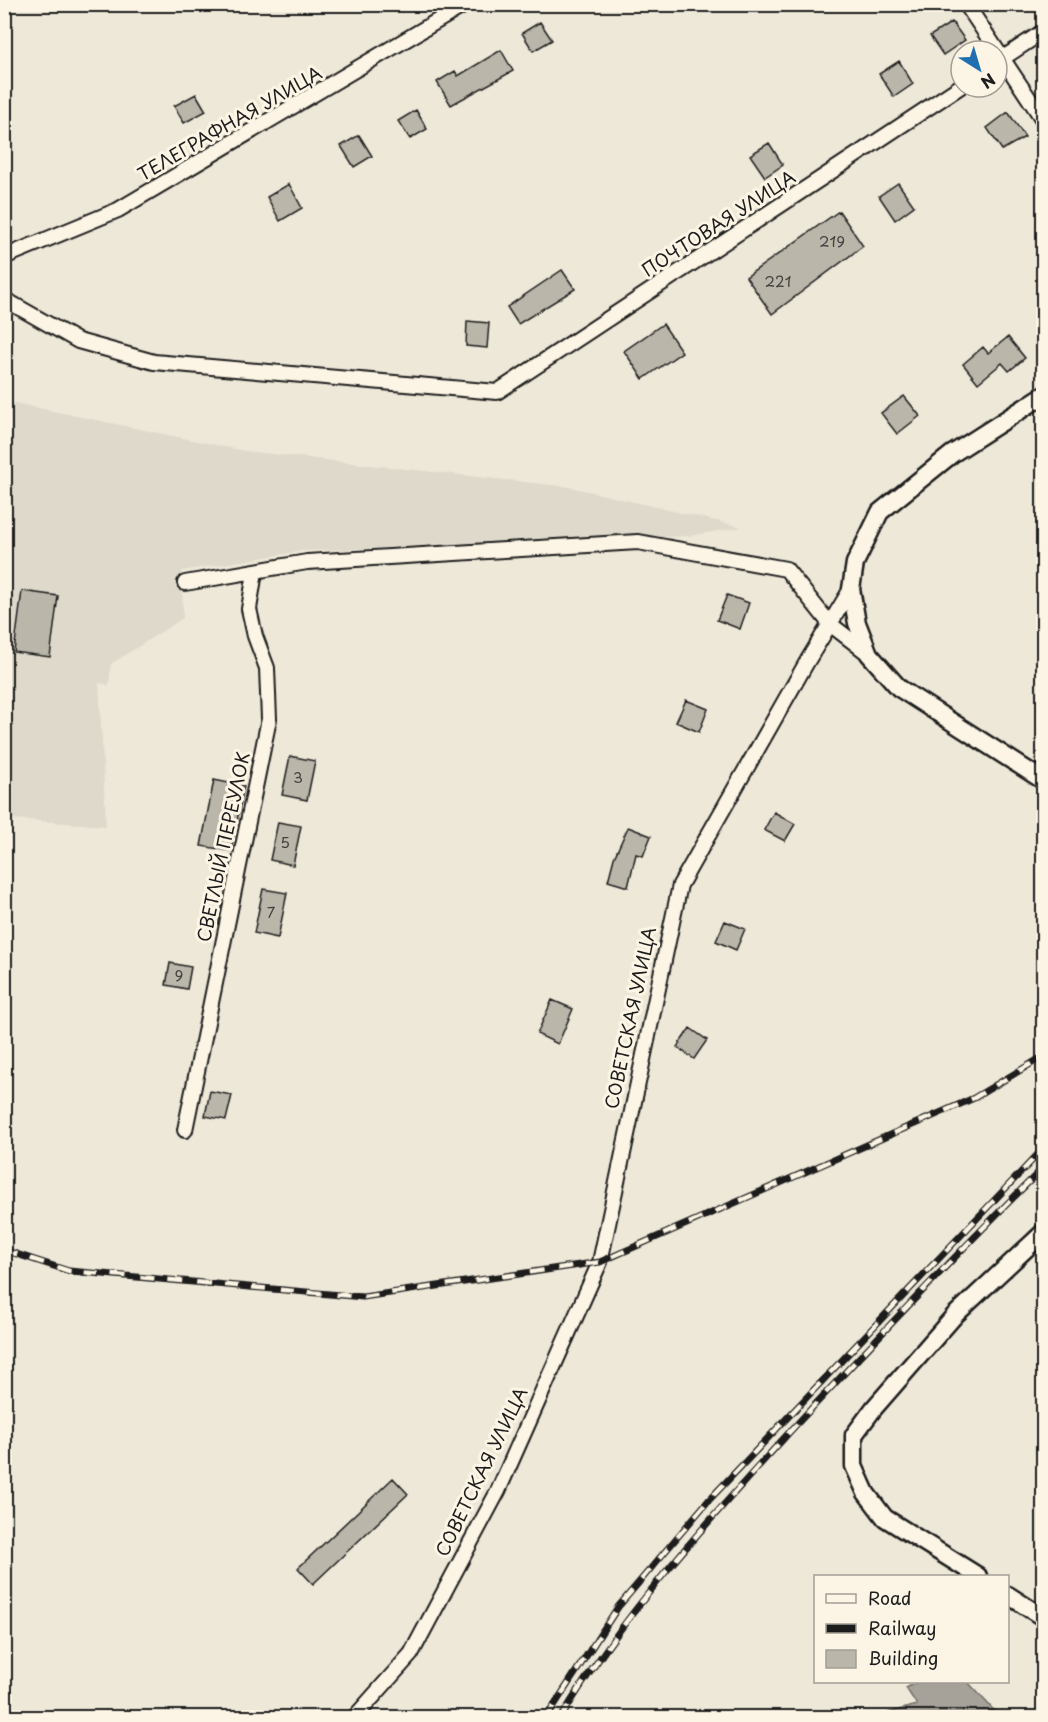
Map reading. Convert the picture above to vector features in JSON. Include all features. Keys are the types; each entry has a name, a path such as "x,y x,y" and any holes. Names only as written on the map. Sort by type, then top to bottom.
{"street":[{"name":"ТЕЛЕГРАФНАЯ УЛИЦА","path":"4,257 118,210 466,4"},
{"path":"966,4 987,39"},
{"path":"1009,54 1044,31"},
{"path":"1009,73 1044,122"},
{"name":"ПОЧТОВАЯ УЛИЦА","path":"4,298 78,341 154,362 497,392 949,94"},
{"name":"СОВЕТСКАЯ УЛИЦА","path":"354,1718 411,1654 498,1491 600,1262 680,885 851,589 855,563 880,512 952,454 1044,395"},
{"path":"185,584 308,562 638,542 786,569 830,624 869,654 899,688 1044,782"},
{"name":"СВЕТЛЫЙ ПЕРЕУЛОК","path":"185,1130 269,719 267,668 255,636 249,609 255,572"},
{"path":"851,589 857,623 869,654"},
{"path":"976,1575 885,1518 866,1493 854,1466 854,1435 874,1408 955,1315 1044,1232"},
{"path":"1009,1596 1044,1618"}],"shaded area":[{"path":"5,401 245,451 570,487 742,527 689,536 302,551 182,571 183,618 111,664 109,685 99,683 106,826 12,819 5,864"},
{"path":"915,1683 969,1683 1000,1717 892,1717 888,1713 917,1705 906,1688"}],"building":[{"path":"540,22 552,40 533,51 522,33"},
{"path":"952,22 964,39 949,39 949,51 943,55 930,36"},
{"path":"501,50 513,71 451,105 437,82 455,71 458,76"},
{"path":"899,61 913,84 894,97 879,74"},
{"path":"196,94 206,111 184,123 174,106"},
{"path":"416,110 427,129 410,139 398,121"},
{"path":"1008,112 1025,137 1002,150 987,128"},
{"path":"359,135 372,156 354,167 341,146"},
{"path":"769,143 783,165 765,177 750,155"},
{"path":"898,183 914,206 895,220 879,196"},
{"path":"289,184 302,208 280,221 267,197"},
{"path":"839,211 863,246 772,314 746,277"},
{"path":"562,270 575,289 518,324 507,307"},
{"path":"467,321 489,323 487,348 466,346"},
{"path":"663,324 682,352 643,379 624,351"},
{"path":"1008,337 1025,358 1009,371 1002,363 978,383 963,364 983,347 988,353"},
{"path":"904,396 920,416 897,434 881,413"},
{"path":"22,591 58,596 50,657 14,652"},
{"path":"727,595 749,603 740,629 717,620"},
{"path":"686,700 708,709 699,732 676,722"},
{"path":"290,756 315,761 307,800 282,795"},
{"path":"214,780 244,786 231,851 201,846"},
{"path":"774,812 795,824 785,841 764,830"},
{"path":"278,822 301,826 293,865 270,860"},
{"path":"628,827 651,836 643,856 636,854 628,887 608,881 614,858"},
{"path":"263,889 287,893 278,938 254,933"},
{"path":"725,921 745,929 736,950 716,941"},
{"path":"170,963 191,967 187,989 166,985"},
{"path":"552,1000 573,1009 558,1044 537,1034"},
{"path":"690,1028 707,1040 694,1059 677,1047"},
{"path":"210,1091 232,1095 226,1120 205,1116"},
{"path":"393,1478 408,1494 313,1584 298,1568"}],"railway":[{"path":"4,1250 69,1271 363,1297 600,1262 974,1098 1044,1056"},
{"path":"546,1718 618,1607 708,1501 1044,1148"},
{"path":"561,1718 613,1639 701,1530 888,1327 1044,1167"}]}
